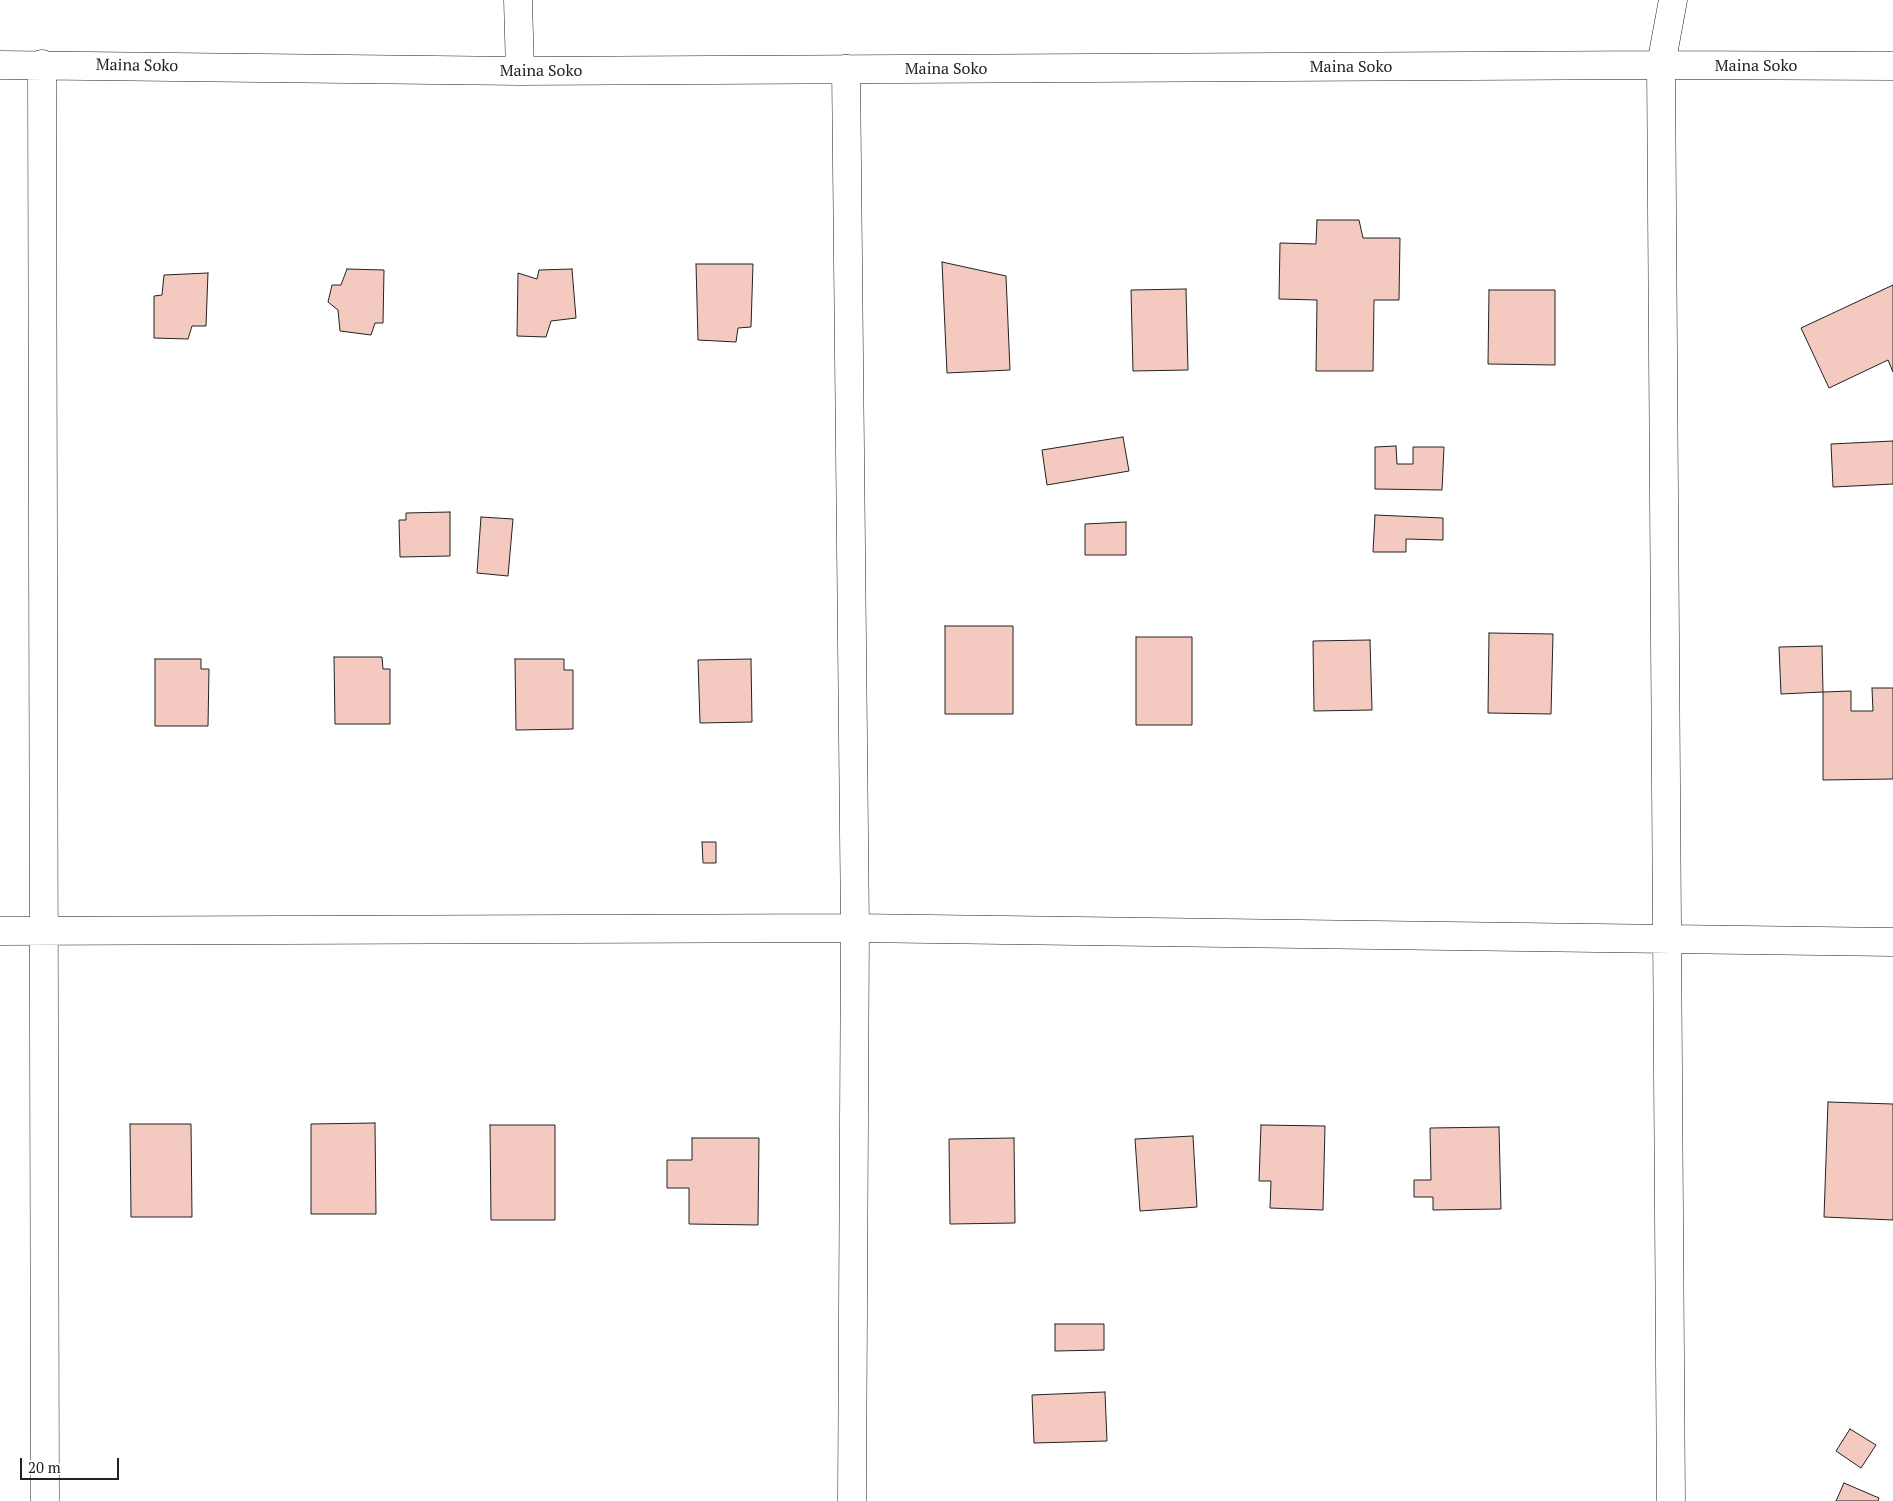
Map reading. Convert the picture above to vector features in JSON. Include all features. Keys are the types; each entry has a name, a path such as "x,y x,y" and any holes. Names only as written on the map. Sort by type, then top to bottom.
{"street":[{"path":"518,0 520,71"},
{"path":"1671,1501 1661,65 1673,0"},
{"path":"42,64 45,1501"},
{"name":"Maina Soko","path":"0,65 520,71 1661,65 1893,66"},
{"path":"846,69 855,928 852,1501"},
{"path":"0,931 855,928 1893,942"}],"building":[{"path":"1317,220 1359,220 1363,238 1400,238 1399,300 1374,300 1373,371 1316,371 1317,300 1279,299 1280,243 1316,244"},
{"path":"942,262 1006,276 1010,370 947,373"},
{"path":"696,264 753,264 751,327 738,328 736,342 698,340"},
{"path":"347,269 384,270 383,323 375,323 371,335 340,331 338,310 328,302 332,285 341,285"},
{"path":"572,269 576,318 551,321 546,337 517,336 518,273 537,279 539,270"},
{"path":"208,273 206,326 192,326 188,339 154,338 154,296 162,295 164,275"},
{"path":"1893,285 1893,372 1888,360 1829,388 1801,328"},
{"path":"1186,289 1188,370 1133,371 1131,290"},
{"path":"1489,290 1555,290 1555,365 1488,364"},
{"path":"1123,437 1129,471 1047,485 1042,450"},
{"path":"1893,441 1893,484 1833,487 1831,444"},
{"path":"1396,446 1397,464 1413,464 1413,447 1444,447 1442,490 1375,489 1375,447"},
{"path":"450,512 450,556 400,557 399,520 406,520 406,513"},
{"path":"1375,515 1443,518 1443,540 1406,539 1406,552 1373,552"},
{"path":"481,517 513,519 508,576 477,573"},
{"path":"1126,522 1126,555 1085,555 1085,524"},
{"path":"945,626 1013,626 1013,714 945,714"},
{"path":"1489,633 1553,634 1551,714 1488,713"},
{"path":"1136,637 1192,637 1192,725 1136,725"},
{"path":"1370,640 1372,710 1314,711 1313,641"},
{"path":"1822,646 1823,692 1781,694 1779,647"},
{"path":"334,657 382,657 383,669 390,669 390,724 335,724"},
{"path":"155,659 201,659 201,669 209,669 208,726 155,726"},
{"path":"515,659 564,659 564,670 573,670 573,729 516,730"},
{"path":"751,659 752,722 700,723 698,660"},
{"path":"1872,688 1893,688 1893,779 1823,780 1823,692 1851,691 1851,711 1873,711"},
{"path":"702,842 716,842 716,863 703,863"},
{"path":"1828,1102 1893,1104 1893,1220 1824,1217"},
{"path":"375,1123 376,1214 311,1214 311,1124"},
{"path":"130,1124 191,1124 192,1217 131,1217"},
{"path":"490,1125 555,1125 555,1220 491,1220"},
{"path":"1261,1125 1325,1126 1323,1210 1270,1208 1271,1181 1259,1181"},
{"path":"1499,1127 1501,1209 1433,1210 1433,1197 1414,1197 1414,1180 1431,1180 1430,1128"},
{"path":"1193,1136 1197,1207 1140,1211 1135,1139"},
{"path":"692,1138 759,1138 758,1225 689,1224 689,1188 667,1188 667,1160 692,1160"},
{"path":"1014,1138 1015,1223 950,1224 949,1139"},
{"path":"1055,1324 1104,1324 1104,1350 1055,1351"},
{"path":"1105,1392 1107,1441 1034,1443 1032,1395"},
{"path":"1850,1429 1876,1445 1861,1468 1836,1451"},
{"path":"1844,1483 1879,1498 1878,1501 1836,1501"}]}
